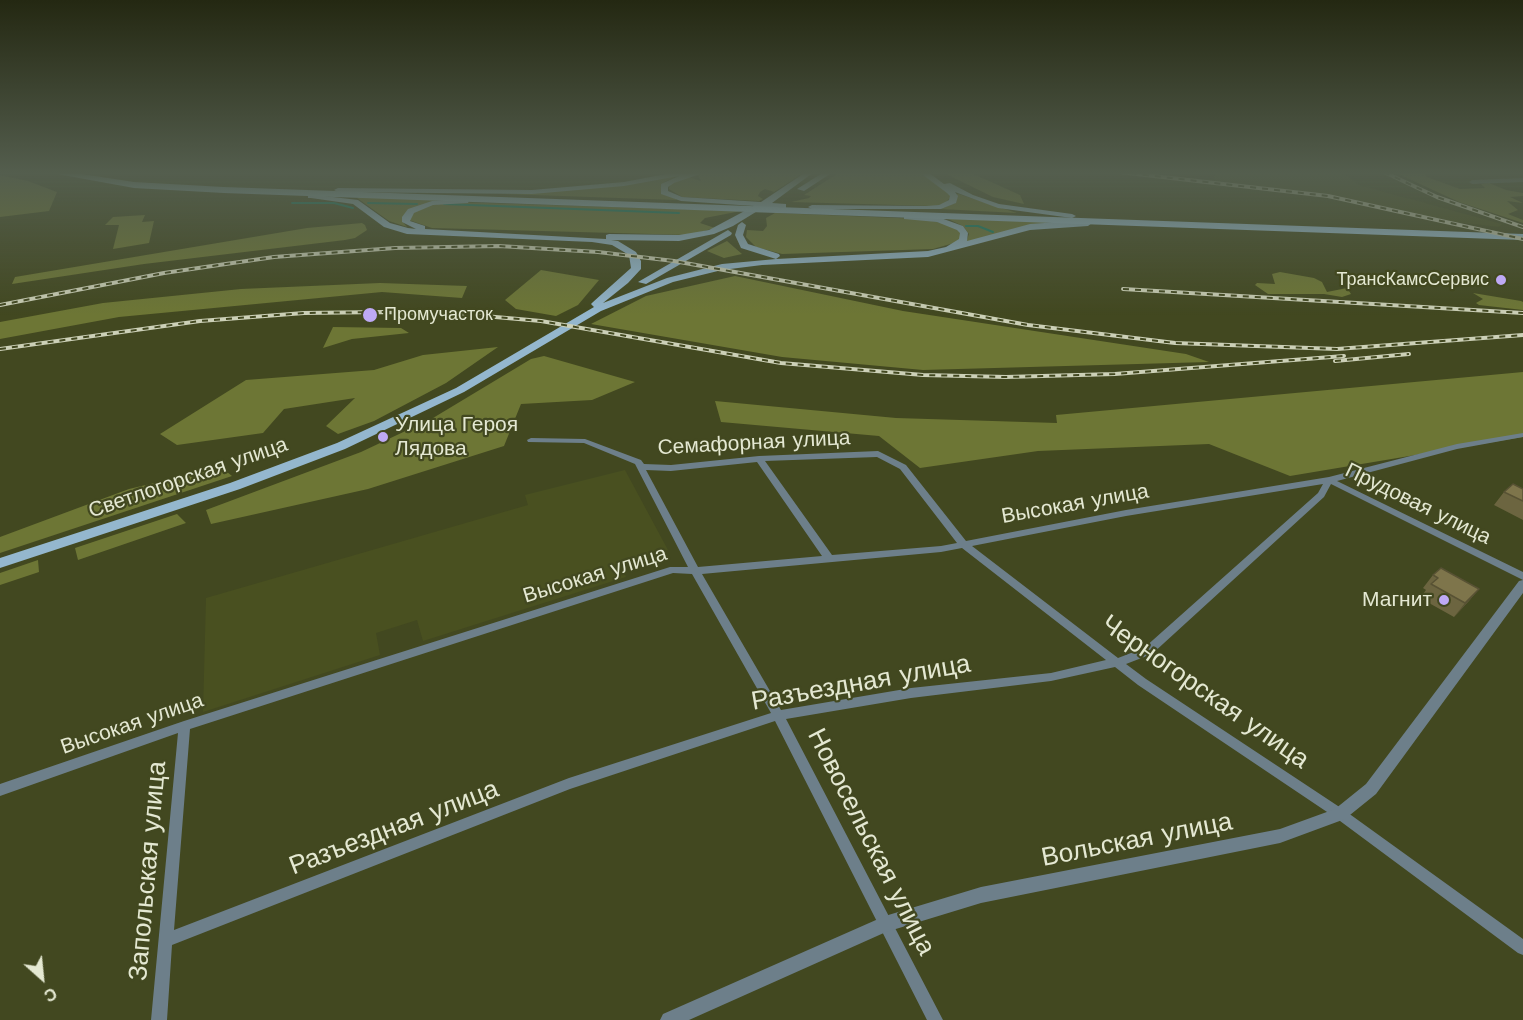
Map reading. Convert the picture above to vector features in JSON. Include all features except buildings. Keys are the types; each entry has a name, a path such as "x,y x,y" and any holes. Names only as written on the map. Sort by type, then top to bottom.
{"highway":[{"path":"1053,220 1523,237"},
{"path":"1174,220 1523,232"}],"main road":[{"path":"380,220 387,225 407,231 604,241 621,246 633,254 636,269 594,308"},
{"path":"406,220 412,226 432,229 668,238 702,234 730,224"},
{"path":"696,248 737,220"},
{"path":"594,308 696,248 751,220"},
{"path":"742,225 739,235 744,246 760,253 778,256 916,253 953,246 964,237 960,228 933,220"},
{"path":"594,308 677,278 722,267 762,262 918,255 955,249 1037,226 1120,222"},
{"name":"Светлогорская улица","path":"0,563 236,486 310,459 460,390 594,308"}],"street":[{"path":"1329,480 1457,447 1523,435"},
{"name":"Семафорная улица","path":"531,440 585,441 628,456 638,462 640,467 671,468 759,459 878,454"},
{"name":"Черногорская улица","path":"878,454 903,466 963,544 1142,682 1340,814 1523,948"},
{"path":"759,459 829,559"},
{"name":"Новосельская улица","path":"640,467 695,571 778,715 935,1020"},
{"name":"Высокая улица","path":"0,790 184,726 673,569 695,571 941,549 1126,513 1329,480"},
{"name":"Прудовая улица","path":"1329,480 1523,576"},
{"name":"Разъездная улица","path":"166,940 569,784 778,715 911,693 1051,677 1118,662 1148,651 1322,495 1329,480"},
{"name":"Вольская улица","path":"669,1020 885,924 981,895 1280,836 1340,814 1371,789 1523,584"},
{"name":"Запольская улица","path":"159,1020 184,726"}],"shaded area":[{"path":"110,220 154,221 149,243 113,249 119,225 105,225"},
{"path":"387,220 403,220 407,227"},
{"path":"409,220 703,220 700,223 715,228 689,235 432,228"},
{"path":"766,220 925,220 952,225 962,233 960,240 933,249 782,254 756,247 746,237 747,230 763,231 767,226"},
{"path":"949,220 1045,221 1047,223 966,242 969,234 963,226"},
{"path":"1444,220 1486,220 1502,224 1499,227"},
{"path":"362,223 367,230 355,238 345,240 144,264 12,284 15,277 307,228"},
{"path":"727,241 742,254 724,258 707,251"},
{"path":"541,270 599,280 578,305 556,316 516,309 505,300"},
{"path":"1280,272 1314,278 1322,282 1327,292 1347,288 1351,294 1342,297 1324,294 1268,294 1255,285 1257,283 1275,284 1272,274"},
{"path":"735,276 903,311 1186,354 1209,362 923,370 782,357 591,324 646,296"},
{"path":"380,283 467,286 462,298 382,292 119,317 0,339 0,322 103,303 241,289"},
{"path":"1473,293 1521,301 1523,310 1479,305 1476,303 1483,299"},
{"path":"333,327 401,328 409,333 352,339 323,348"},
{"path":"498,347 446,383 374,421 338,434 326,426 355,398 284,409 263,433 177,445 160,434 246,380 374,370 423,355"},
{"path":"544,356 635,382 592,400 521,404 504,446 368,489 211,524 206,510 361,452 433,418 531,359"},
{"path":"1523,372 1523,437 1290,476 1209,444 1038,451 920,468 879,436 721,422 715,401 896,418 1057,423 1056,415"},
{"path":"221,467 232,476 0,553 0,537 129,489"},
{"path":"625,470 668,550 621,565 626,577 423,641 417,620 376,633 380,655 203,712 206,598 528,505 525,495"},
{"path":"177,514 186,523 78,560 75,548"},
{"path":"38,560 39,572 0,585 0,573"}],"waterway":[{"path":"966,226 978,226 993,232"}],"railway":[{"path":"1435,220 1523,239"},
{"path":"1502,220 1523,227"},
{"path":"0,305 164,273 274,257 395,248 499,246 598,252 674,261 1028,325 1175,343 1337,349 1523,335"},
{"path":"1123,289 1523,313"},
{"path":"0,349 200,321 304,313 382,312 461,314 541,321 781,363 923,375 1006,377 1115,374 1344,356"},
{"path":"1335,361 1409,354"}],"place":[{"name":"ТрансКамсСервис","path":"1501,280"},
{"name":"Промучасток","path":"370,315"},
{"name":"Улица Героя Лядова","path":"383,437"},
{"name":"Магнит","path":"1444,600"}]}
